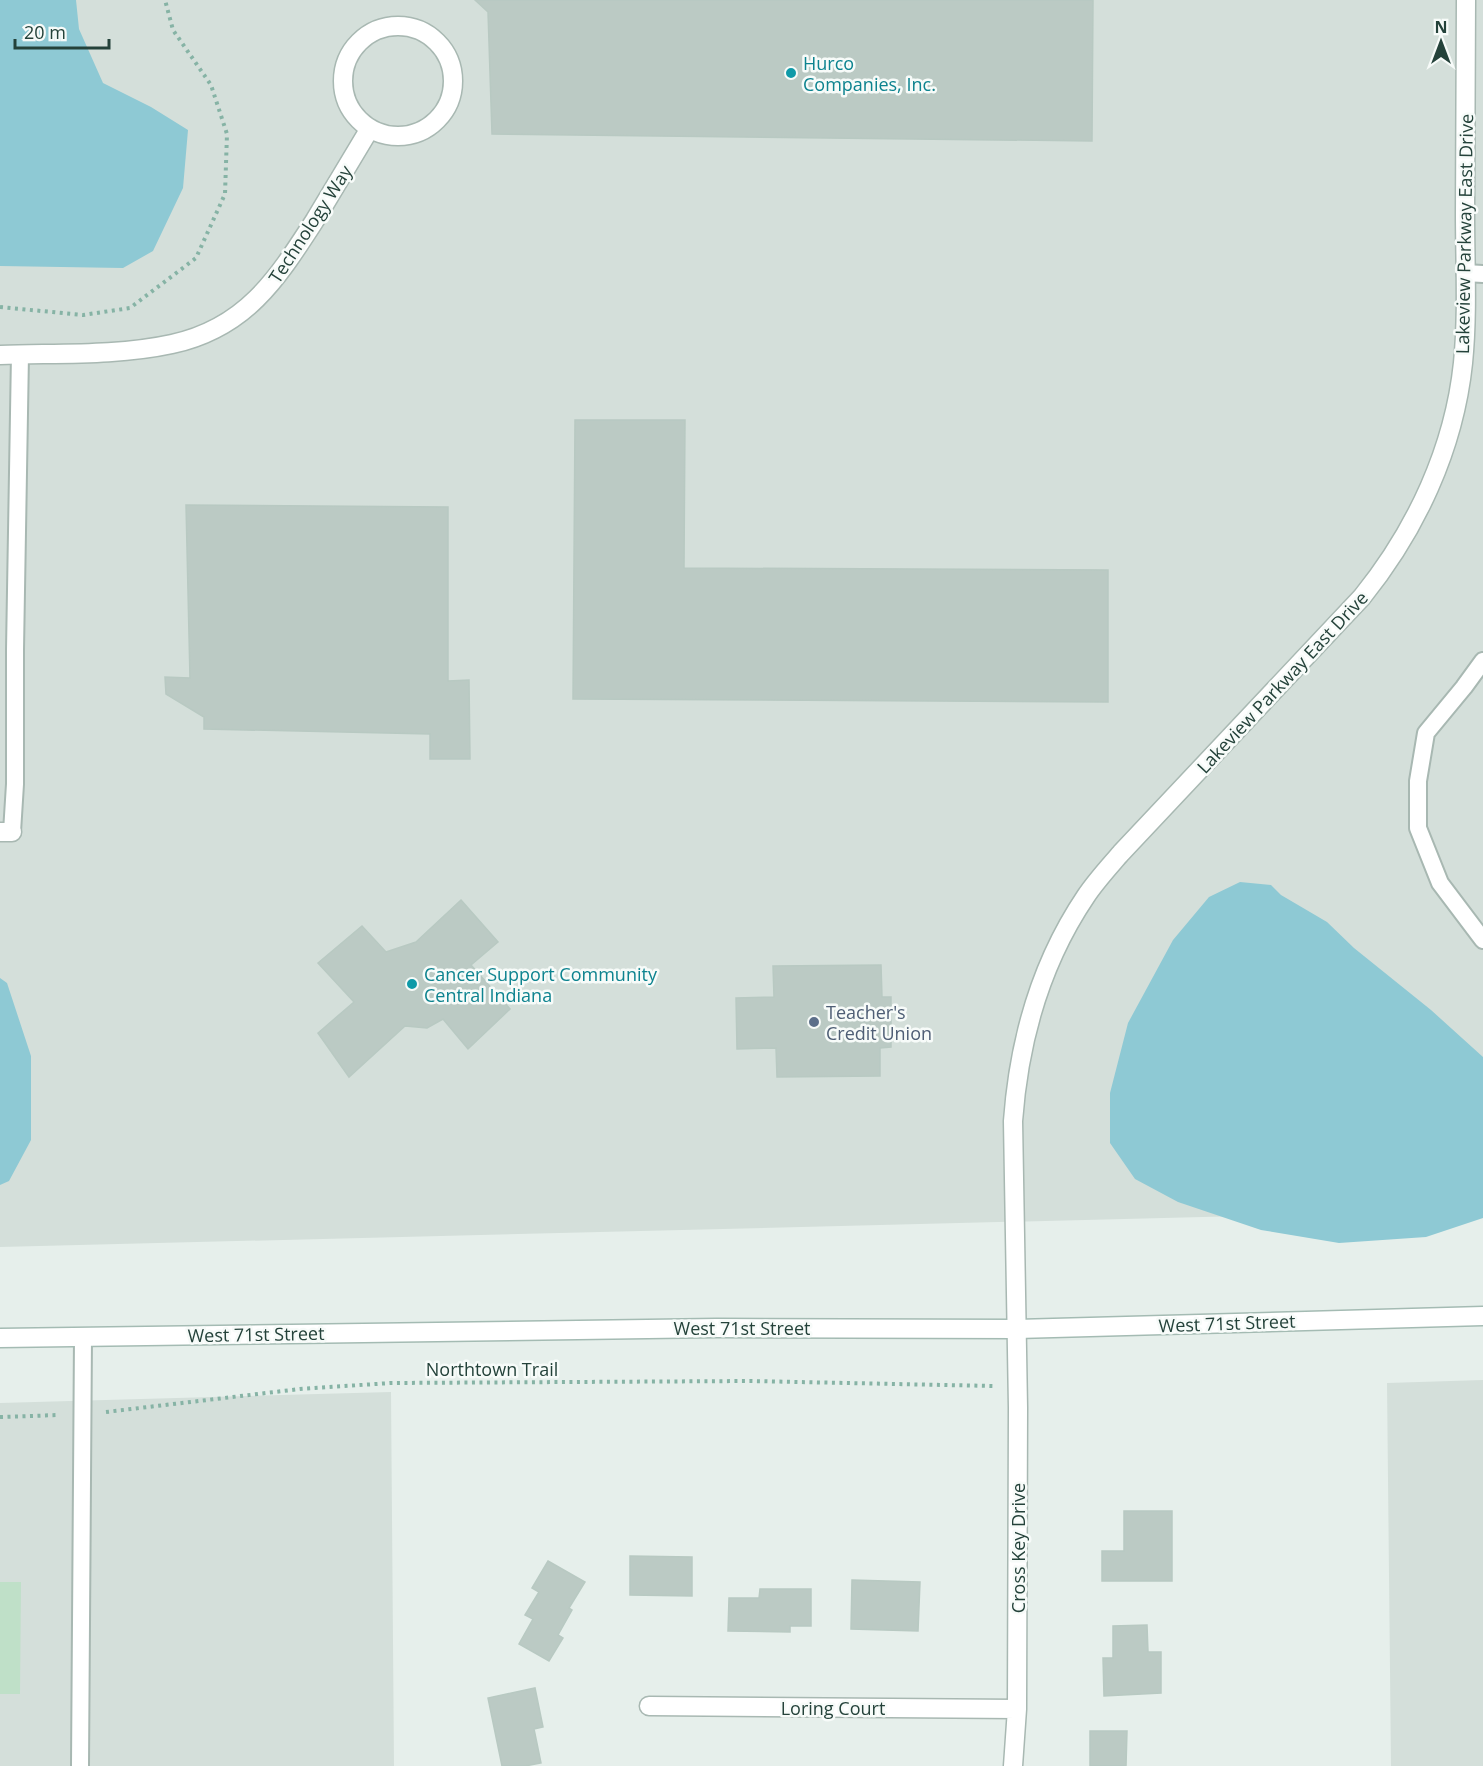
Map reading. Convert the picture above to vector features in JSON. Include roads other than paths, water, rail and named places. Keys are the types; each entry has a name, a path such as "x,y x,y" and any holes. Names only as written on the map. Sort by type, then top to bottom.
{"street":[{"name":"Lakeview Parkway East Drive","path":"1017,1329 1013,1121 1015,1090 1025,1032 1044,975 1063,933 1097,882 1362,597 1400,545 1421,507 1438,468 1456,407 1474,273 1466,0"},
{"path":"397,25 426,32 447,53 454,81 447,109 426,130 397,138 369,130 348,109 341,81 348,53 369,32 397,25"},
{"name":"Technology Way","path":"0,355 129,351 202,335 228,321 264,293 283,270 369,130"},
{"name":"West 71st Street","path":"0,1338 706,1328 1017,1329 1483,1316"},
{"name":"Cross Key Drive","path":"1012,1766 1017,1709 1017,1329"},
{"name":"Loring Court","path":"649,1706 1017,1709"}],"lane":[{"path":"6,832 15,784 20,354"},
{"path":"1483,661 1426,733 1418,781 1418,828 1440,883 1483,940"},
{"path":"80,1766 82,1337"}],"water":[{"path":"0,0 76,0 79,29 103,83 151,107 188,130 183,188 153,251 123,268 0,266"},
{"path":"1240,882 1271,885 1281,895 1327,922 1354,948 1431,1010 1483,1057 1483,1218 1426,1237 1339,1243 1261,1230 1178,1202 1135,1179 1110,1143 1110,1093 1128,1023 1173,940 1209,897"},
{"path":"0,978 7,983 31,1056 31,1140 9,1181 0,1185"}],"place":[{"name":"Hurco Companies, Inc.","path":"791,73"},
{"name":"Cancer Support Community Central Indiana","path":"412,984"},
{"name":"Teacher's Credit Union","path":"814,1022"}]}
